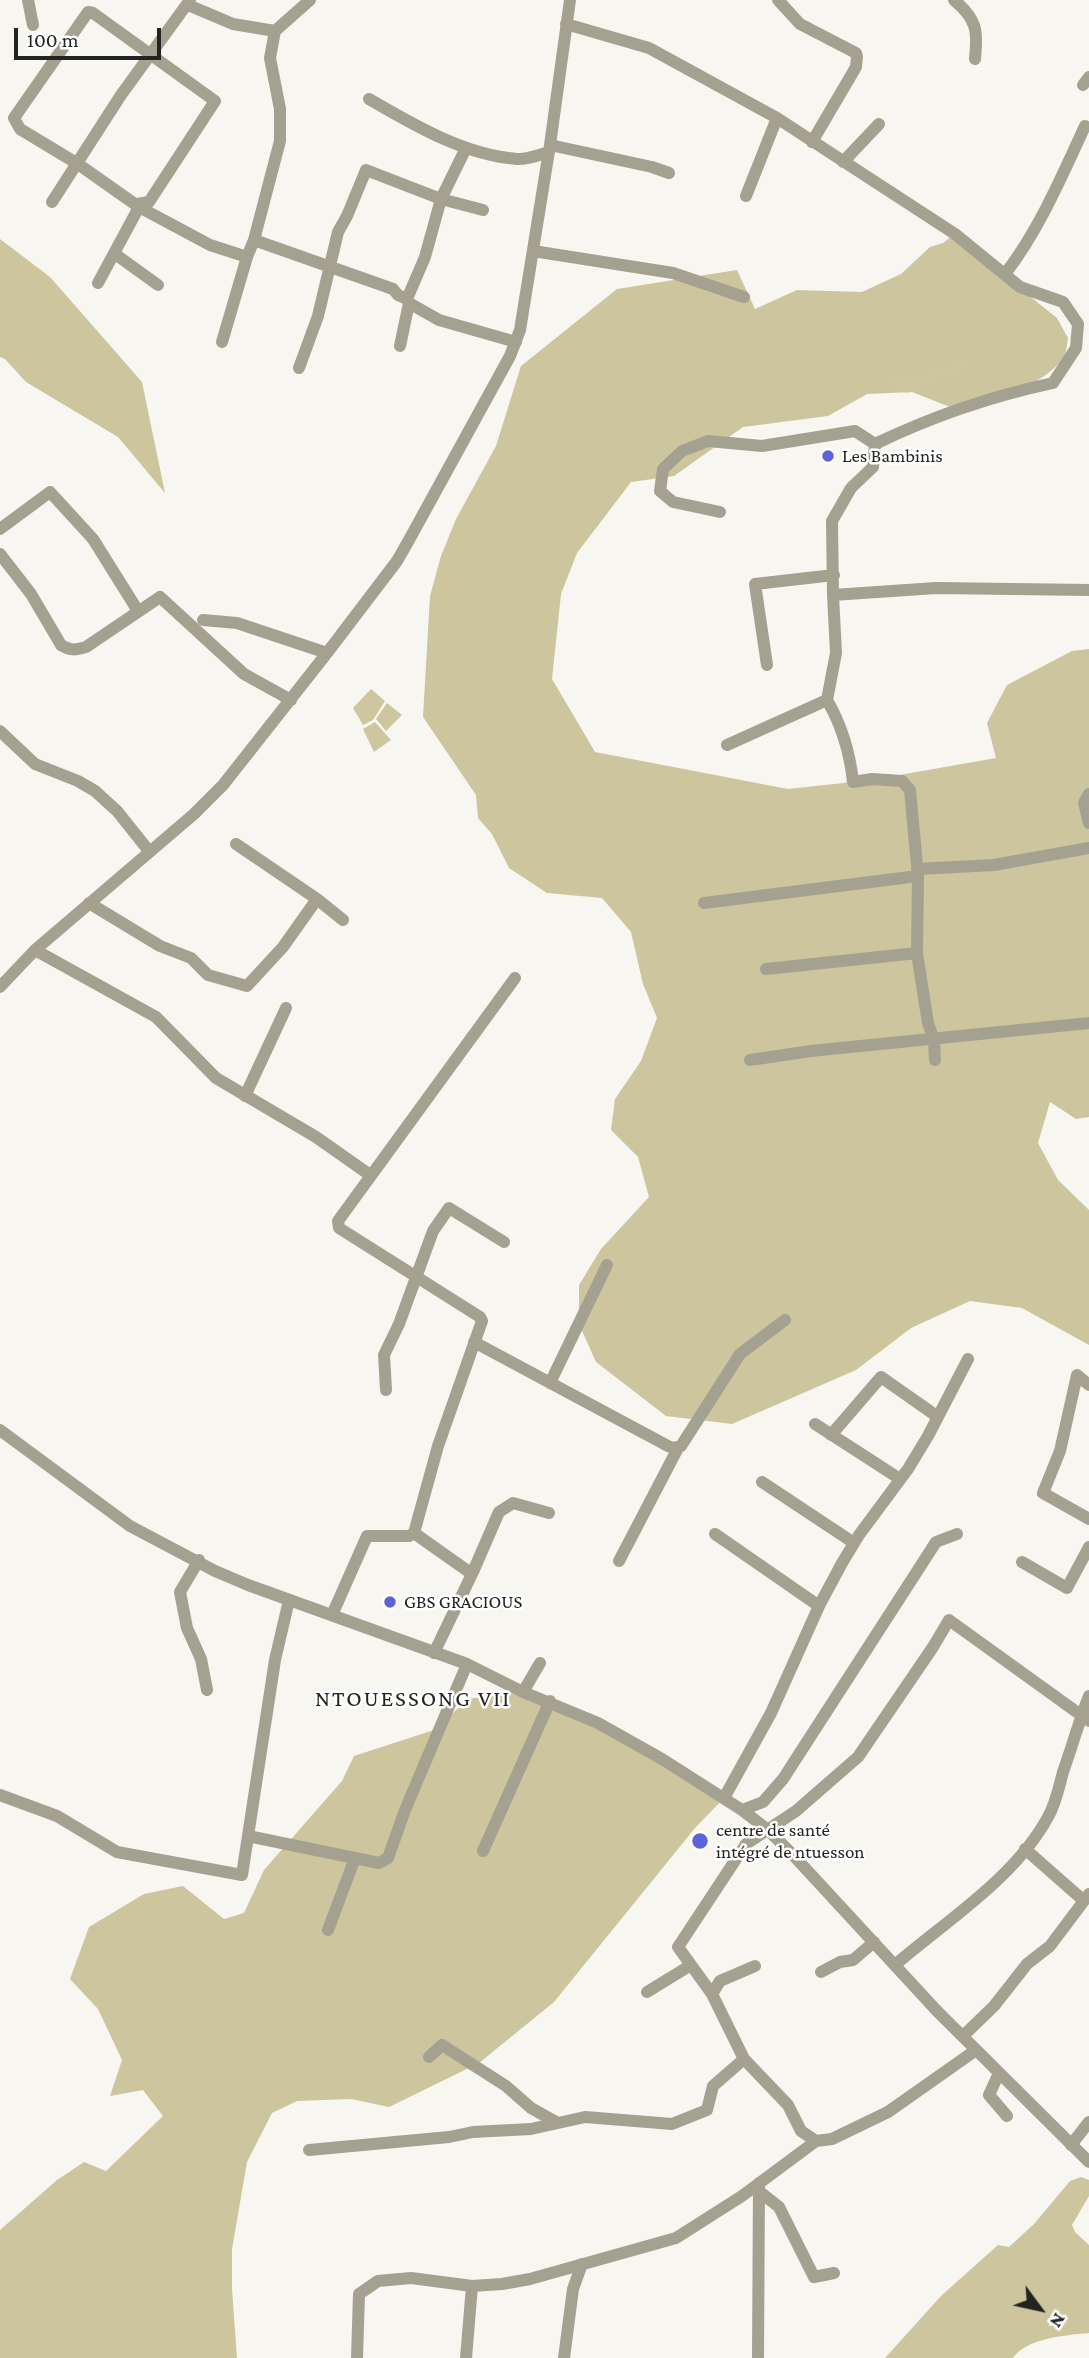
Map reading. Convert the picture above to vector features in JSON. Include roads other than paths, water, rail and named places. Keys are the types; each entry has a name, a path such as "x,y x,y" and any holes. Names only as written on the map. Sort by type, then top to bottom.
{"street":[{"path":"28,0 33,24"},
{"path":"222,342 254,240 280,141 280,109 270,58 275,31 310,0"},
{"path":"0,987 35,950 194,814 223,785 327,653 410,540 516,342 525,306 570,0"},
{"path":"778,0 800,24 856,53 858,57 856,67 812,142"},
{"path":"954,0 976,26 978,33 975,59"},
{"path":"52,202 150,54 189,3 233,24 275,31"},
{"path":"98,283 138,206 149,202 215,102 88,12 14,118 20,128 138,206 210,245 247,257"},
{"path":"566,24 649,48 777,118 955,234 1020,287 1063,302 1078,324 1076,348 1053,383 1015,391 914,425 875,444"},
{"path":"369,99 404,120 466,148 519,160 549,148 652,167 668,173"},
{"path":"746,196 777,118"},
{"path":"843,162 879,124"},
{"path":"1004,274 1019,256 1085,126"},
{"path":"400,346 408,301 425,257 441,199 466,148"},
{"path":"299,368 318,316 338,232 366,170 441,199 483,210"},
{"path":"254,240 393,289 398,295 439,320 516,342"},
{"path":"533,251 673,273 744,297"},
{"path":"115,254 158,285"},
{"path":"720,512 673,502 660,491 663,469 682,451 708,441 762,446 855,431 875,444"},
{"path":"875,444 873,467 851,488 832,521 836,653 827,700 834,712 851,763 853,782 872,779 902,781 908,786 918,873 917,953 935,1060"},
{"path":"0,529 50,492 93,539 138,611"},
{"path":"0,554 31,594 61,645 75,650 86,647 160,597 244,674 290,701"},
{"path":"767,664 755,584 834,575"},
{"path":"833,595 936,588 1089,590"},
{"path":"203,620 237,623 327,653"},
{"path":"727,745 827,700"},
{"path":"0,731 35,764 78,781 95,791 117,811 149,850"},
{"path":"1089,794 1084,803 1089,823"},
{"path":"236,844 317,899 342,920"},
{"path":"704,903 995,865 1089,848"},
{"path":"89,903 160,946 191,958 208,975 247,986 283,947 317,899"},
{"path":"35,950 156,1017 216,1078 316,1137 370,1175"},
{"path":"766,969 917,953"},
{"path":"332,1615 367,1535 409,1536 414,1533 438,1446 482,1324 480,1317 338,1226 338,1221 515,978"},
{"path":"246,1096 286,1008"},
{"path":"750,1060 1089,1023"},
{"path":"386,1390 384,1355 399,1324 433,1231 449,1208 504,1242"},
{"path":"550,1383 607,1265"},
{"path":"619,1561 678,1448 740,1354 785,1320"},
{"path":"474,1342 668,1446 678,1448"},
{"path":"724,1798 771,1713 819,1606 854,1543 900,1479 938,1417 968,1359"},
{"path":"1089,1385 1077,1376 1060,1451 1043,1493 1089,1519"},
{"path":"831,1435 881,1377 938,1417"},
{"path":"815,1424 900,1479"},
{"path":"0,1430 113,1514 198,1561 238,1581 467,1664 523,1692 550,1701 598,1723 743,1810 768,1830 976,2050 1089,2162"},
{"path":"762,1482 854,1543"},
{"path":"434,1653 499,1513 513,1503 550,1513"},
{"path":"414,1533 472,1574"},
{"path":"715,1534 819,1606"},
{"path":"743,1810 763,1802 783,1779 936,1542 957,1534"},
{"path":"1022,1562 1067,1588 1089,1547"},
{"path":"198,1561 180,1592 187,1628 201,1658 207,1690"},
{"path":"0,1795 57,1816 117,1852 242,1875 275,1660 289,1600"},
{"path":"816,2141 801,2131 788,2105 744,2059 712,1994 678,1947 746,1844 815,1797 858,1758 949,1620 1085,1719"},
{"path":"523,1692 540,1663"},
{"path":"248,1836 379,1863 388,1858 405,1810 467,1664"},
{"path":"895,1965 973,1901 1025,1849 1048,1818 1085,1719 1089,1696"},
{"path":"483,1851 550,1701"},
{"path":"963,2036 993,2006 1027,1964 1050,1946 1086,1897 1025,1849"},
{"path":"328,1930 355,1858"},
{"path":"821,1972 841,1962 853,1960 874,1942"},
{"path":"647,1992 691,1965"},
{"path":"712,1994 720,1981 755,1966"},
{"path":"429,2057 442,2045 506,2086 531,2108 556,2122"},
{"path":"357,2358 359,2294 378,2281 411,2278 472,2286 530,2279 676,2238 760,2187 816,2141 832,2139 888,2112 976,2050"},
{"path":"309,2150 449,2137 473,2132 531,2129 585,2117 672,2124 707,2110 713,2086 744,2059"},
{"path":"999,2073 989,2095 1007,2116"},
{"path":"1071,2144 1089,2122"},
{"path":"760,2187 779,2207 814,2277 834,2273"},
{"path":"758,2358 760,2187"},
{"path":"564,2358 573,2289 582,2264"},
{"path":"466,2358 472,2286"}],"waterway":[{"path":"805,1049 749,974 643,864 609,815 585,794 526,780 485,737 468,681 486,592 501,567 625,439 677,404 793,390 876,362"},
{"path":"811,1057 871,1140 1049,1264 1089,1275"},
{"path":"194,2358 190,2330 241,2120 491,1925 584,1870 627,1815"},
{"path":"964,2358 991,2319"}],"place":[{"name":"Les Bambinis","path":"828,456"},
{"name":"GBS GRACIOUS","path":"390,1602"},
{"name":"centre de santé intégré de ntuesson","path":"700,1841"}],"district":[{"name":"NTOUESSONG VII","path":"413,1699"}]}
